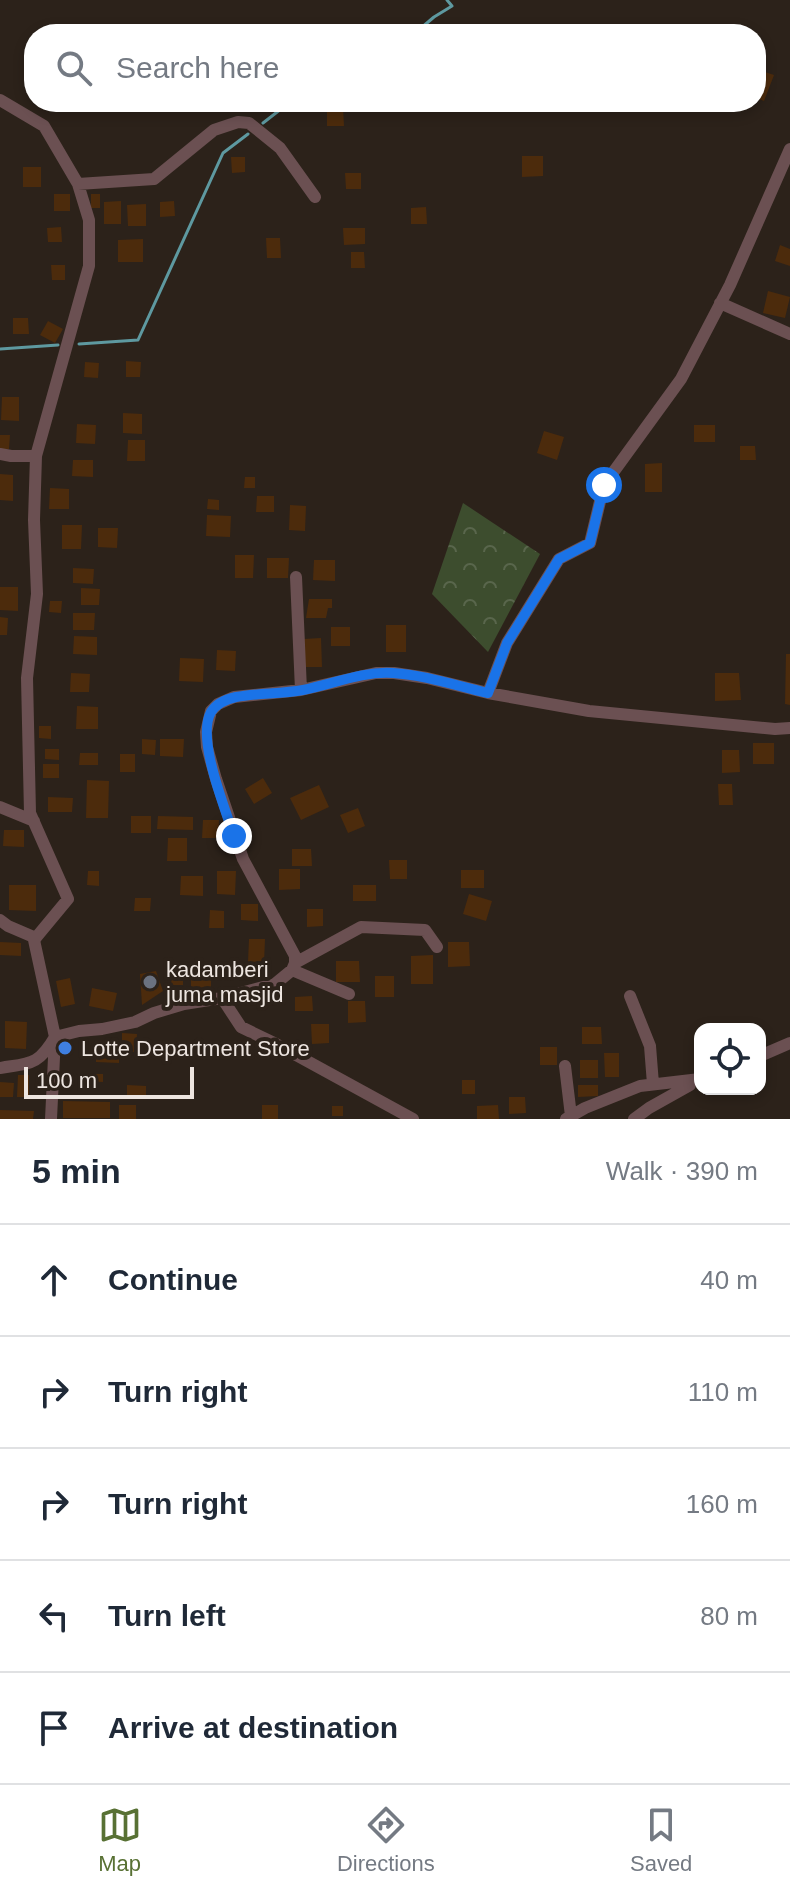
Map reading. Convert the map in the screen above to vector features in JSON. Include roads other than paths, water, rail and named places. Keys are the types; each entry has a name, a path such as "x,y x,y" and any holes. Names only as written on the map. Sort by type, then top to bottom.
{"street":[{"path":"0,100 44,126 78,184 89,220 89,266 36,456 34,520 37,594 27,678 30,813 68,899 34,940 55,1037 51,1119"},
{"path":"78,184 154,179 214,130 238,122 249,123 280,148 315,197"},
{"path":"488,693 507,643 559,559 590,543 604,485 681,379 720,303 790,149"},
{"path":"720,303 790,334"},
{"path":"0,454 36,456"},
{"path":"296,577 301,690"},
{"path":"294,967 295,956 243,859 213,768 206,732 211,711 218,704 234,697 301,690 346,678 385,673 427,678 488,693 589,711 790,728"},
{"path":"0,807 34,821"},
{"path":"0,920 36,938"},
{"path":"0,1068 34,1062 46,1054 55,1037 135,1022 184,1004 275,984 294,967 361,927 425,930 437,947"},
{"path":"294,967 349,994"},
{"path":"630,996 650,1046 653,1084"},
{"path":"222,998 241,1027 405,1117"},
{"path":"766,1053 790,1043"},
{"path":"565,1066 568,1117 640,1086 694,1081"},
{"path":"634,1119 694,1083"}],"waterway":[{"path":"426,24 452,6 447,0"},
{"path":"263,123 277,112"},
{"path":"79,344 138,340 223,153 248,134"},
{"path":"0,349 58,345"}],"place":[{"name":"kadamberi juma masjid","path":"150,982"},
{"name":"Lotte Department Store","path":"65,1048"}]}
